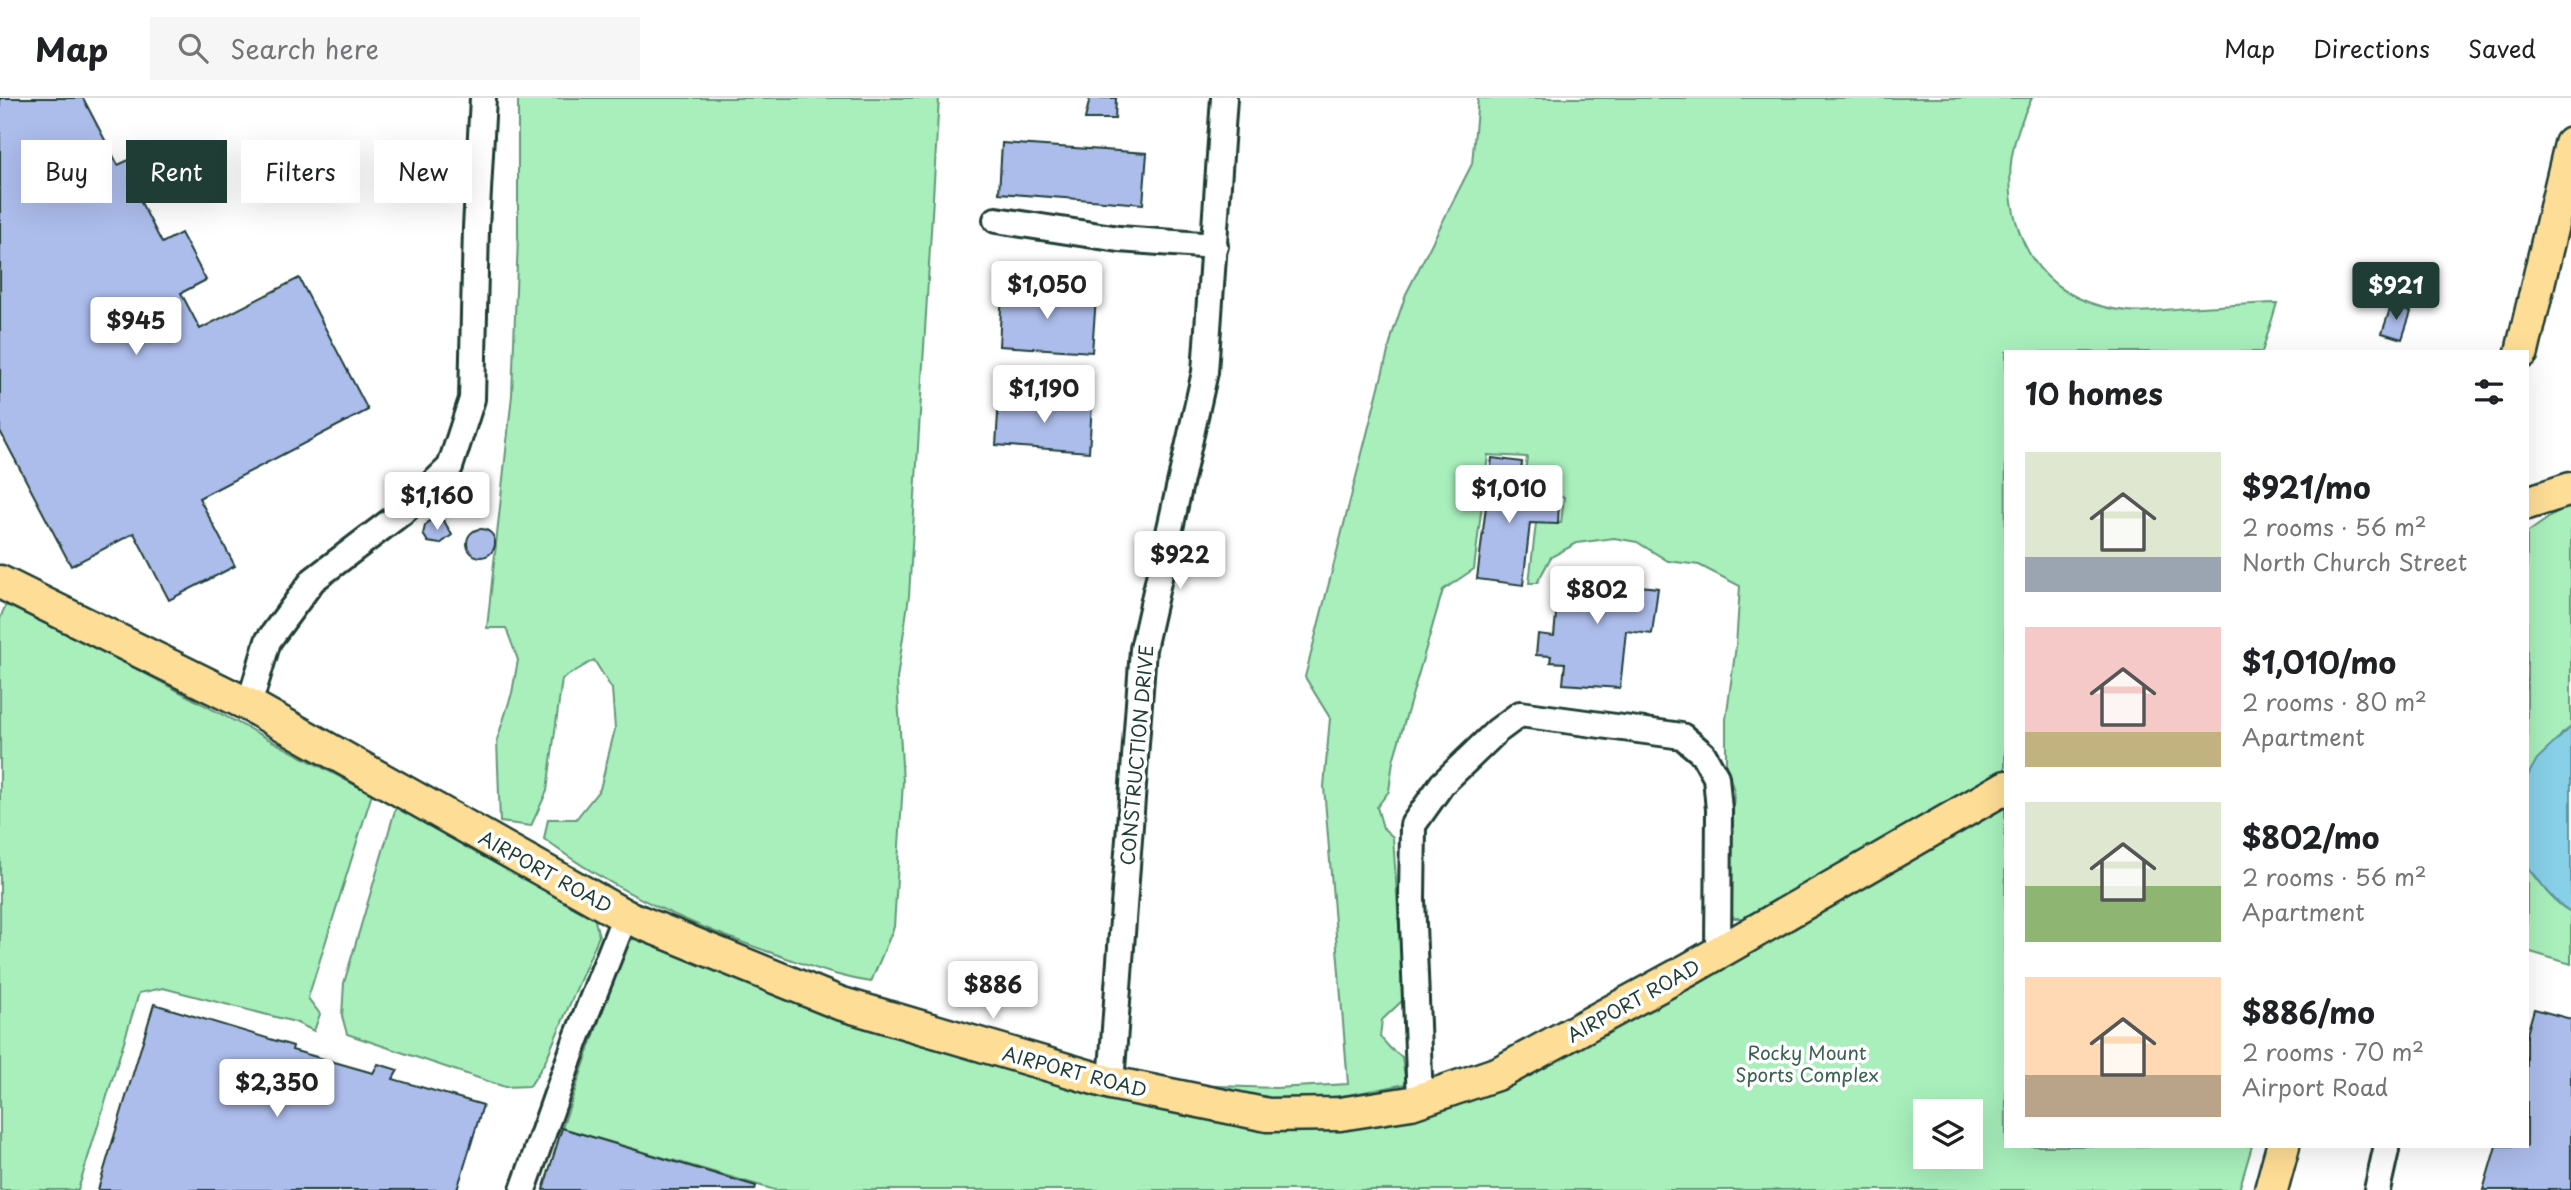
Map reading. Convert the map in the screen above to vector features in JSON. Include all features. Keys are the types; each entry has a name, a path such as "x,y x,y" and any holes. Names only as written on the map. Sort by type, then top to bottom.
{"main road":[{"path":"2522,350 2571,144"},
{"path":"2529,502 2571,489"},
{"name":"AIRPORT ROAD","path":"0,582 249,705 625,916 839,1003 1111,1083 1268,1115 1340,1114 1420,1100 1499,1073 1718,953 2004,788"},
{"path":"2270,1190 2282,1148"}],"street":[{"path":"249,705 268,641 313,580 404,511 450,467 472,399 476,228 483,98"},
{"name":"CONSTRUCTION DRIVE","path":"1111,1083 1143,649 1197,418 1205,372 1224,98"},
{"path":"996,220 1119,239 1215,246"},
{"path":"1420,1100 1412,899 1412,825 1442,784 1497,731 1520,714 1682,736 1703,754 1716,777 1719,810 1718,953"},
{"path":"523,1190 576,1040 625,916"},
{"path":"2377,1190 2386,1150"}],"green space":[{"path":"518,98 939,98 909,596 897,679 903,782 894,927 871,982 812,967 686,920 627,892 544,839 548,819 576,819 600,789 615,729 612,689 594,660 562,679 547,791 531,826 500,822 497,740 512,693 518,660 506,628 487,628 512,395 518,237"},
{"path":"1478,98 2032,98 2019,128 2012,158 2012,204 2023,240 2032,257 2056,284 2088,302 2134,312 2277,303 2263,350 2004,350 2004,770 1750,918 1734,918 1729,909 1734,791 1726,766 1726,719 1736,646 1740,586 1699,565 1668,561 1637,542 1614,538 1577,543 1551,557 1537,583 1529,583 1536,523 1561,523 1564,497 1535,495 1533,501 1522,497 1527,457 1488,455 1474,569 1443,590 1393,761 1389,791 1377,807 1383,828 1393,837 1404,999 1382,1020 1380,1037 1402,1057 1406,1084 1350,1095 1292,1101 1254,1099 1189,1085 1276,1088 1348,1084 1324,787 1330,718 1305,677 1393,332 1406,294 1472,164"},
{"path":"2571,506 2571,727 2562,734 2529,775 2529,532 2561,509"},
{"path":"5,606 18,606 372,794 308,998 320,1014 314,1031 295,1022 163,988 139,993 78,1190 0,1190 0,619"},
{"name":"Rocky Mount Sports Complex","path":"2004,802 2004,1148 2251,1148 2239,1190 775,1190 562,1128 621,957 630,940 643,937 1089,1091 1185,1115 1256,1126 1378,1119"},
{"path":"396,807 573,900 594,917 599,936 545,1062 530,1086 505,1087 347,1034 342,1016 344,983"},
{"path":"2529,870 2553,898 2571,912 2571,964 2529,952"}],"water":[{"path":"2571,727 2571,912 2553,898 2529,869 2529,773 2537,759"}],"building":[{"path":"0,98 83,98 105,140 21,140 21,203 112,203 112,154 118,165 126,161 126,203 141,203 162,243 181,233 206,280 181,293 200,329 299,278 368,410 199,498 235,566 169,600 134,533 71,566 0,431"},
{"path":"1090,98 1116,98 1115,119 1085,119"},
{"path":"1002,143 1147,153 1143,204 999,193"},
{"path":"1002,291 1096,297 1092,352 999,346"},
{"path":"2391,306 2411,312 2402,339 2382,333"},
{"path":"999,398 1092,404 1089,452 996,445"},
{"path":"1492,458 1522,462 1518,500 1559,501 1558,524 1530,523 1523,585 1477,579"},
{"path":"431,519 444,521 452,535 440,544 428,542 423,534"},
{"path":"481,529 491,533 495,543 491,553 481,557 471,553 467,543 471,533"},
{"path":"1576,569 1632,575 1630,585 1658,588 1652,634 1626,631 1620,688 1563,684 1565,663 1550,662 1551,656 1536,655 1538,634 1554,636 1557,603 1562,603 1565,578 1574,579"},
{"path":"154,1004 293,1046 292,1050 373,1073 378,1064 398,1070 393,1079 483,1105 457,1190 98,1190"},
{"path":"2534,1009 2571,1019 2571,1190 2483,1190 2495,1148 2529,1148 2529,1027"},
{"path":"562,1128 756,1186 755,1190 543,1190"}]}
